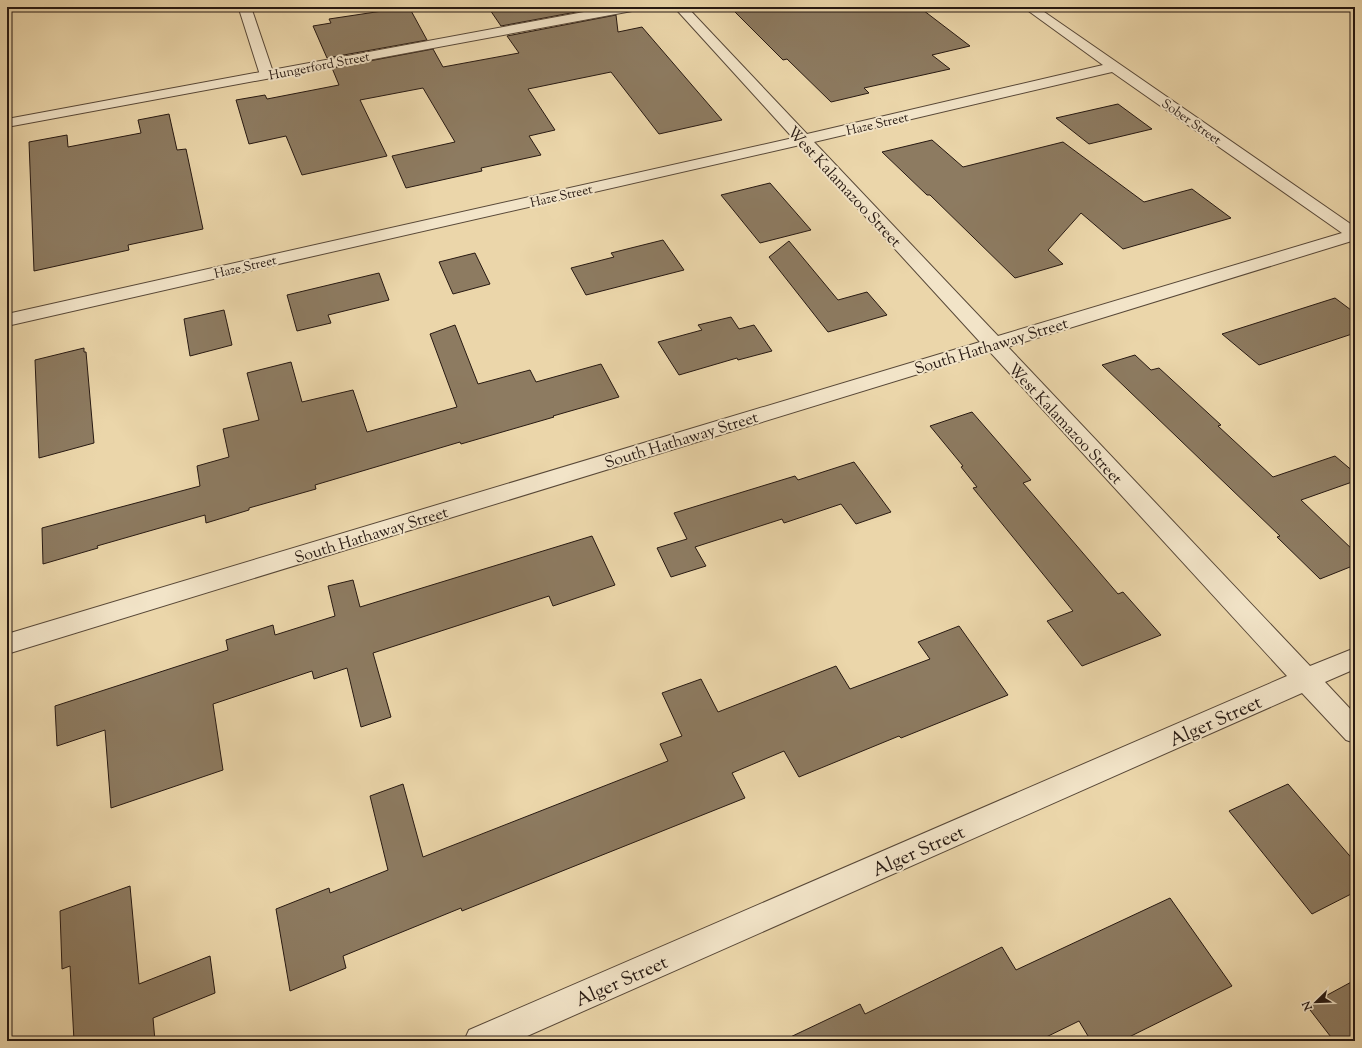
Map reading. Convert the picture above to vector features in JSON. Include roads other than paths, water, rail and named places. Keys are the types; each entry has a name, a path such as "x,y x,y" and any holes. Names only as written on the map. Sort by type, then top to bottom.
{"street":[{"path":"247,7 245,9 267,75"},
{"name":"Hungerford Street","path":"7,123 632,7"},
{"name":"West Kalamazoo Street","path":"680,7 1355,732"},
{"name":"Sober Street","path":"1029,7 1355,235"},
{"name":"Haze Street","path":"7,320 803,140 1114,67"},
{"name":"South Hathaway Street","path":"7,644 1355,235"},
{"name":"Alger Street","path":"480,1041 1355,658"}]}
